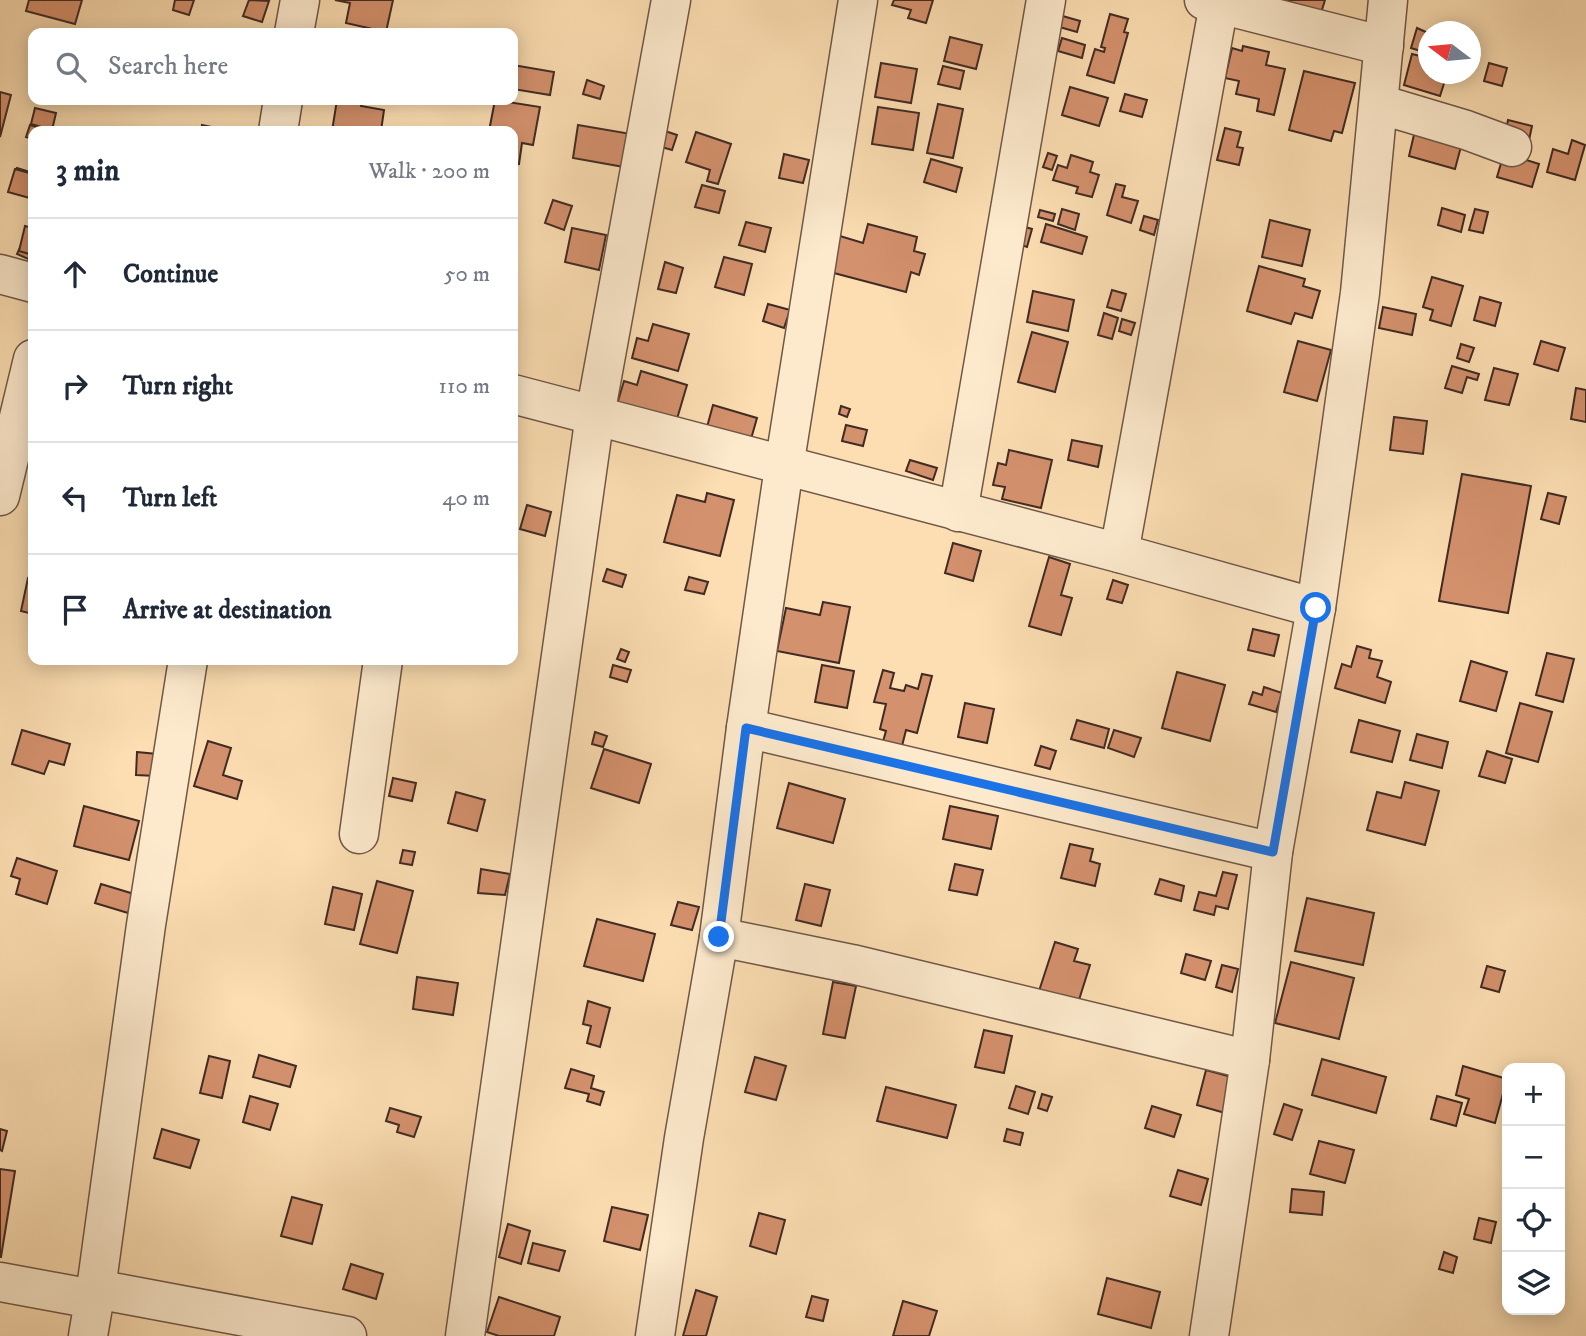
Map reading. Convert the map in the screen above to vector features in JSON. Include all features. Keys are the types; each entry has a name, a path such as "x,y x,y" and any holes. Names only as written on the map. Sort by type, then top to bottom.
{"street":[{"path":"295,28 300,0"},
{"path":"466,1336 595,415 671,0"},
{"path":"655,1336 684,1138 719,937 784,467 858,0"},
{"path":"958,512 1046,0"},
{"path":"1209,1336 1250,1060 1273,852 1316,608 1360,293 1388,0"},
{"path":"1119,553 1211,2 1384,47"},
{"path":"1379,104 1512,147"},
{"path":"279,126 282,105"},
{"path":"0,274 28,282"},
{"path":"0,496 28,380"},
{"path":"518,395 1119,553 1316,608"},
{"path":"88,1336 146,925 187,665"},
{"path":"359,834 382,665"},
{"path":"746,728 1273,852"},
{"path":"719,937 852,964 1250,1060"},
{"path":"0,1282 95,1294 285,1331 347,1336"}],"building":[{"path":"29,0 82,0 75,24 26,11"},
{"path":"175,0 194,0 189,15 173,10"},
{"path":"249,0 269,1 262,22 243,16"},
{"path":"335,0 393,0 387,28 368,28 346,23 350,3"},
{"path":"894,0 933,0 926,23 908,18 911,10 892,5"},
{"path":"1275,0 1325,0 1321,13"},
{"path":"1110,14 1128,19 1124,32 1128,33 1114,83 1087,75 1095,49 1104,52 1105,48 1101,47"},
{"path":"1059,15 1080,21 1077,32 1056,26"},
{"path":"1417,28 1418,50 1411,48"},
{"path":"950,37 982,45 976,69 944,61"},
{"path":"1062,38 1085,45 1082,58 1058,51"},
{"path":"1243,46 1269,52 1266,65 1285,69 1274,115 1257,111 1259,99 1236,94 1239,81 1225,78 1232,48 1242,51"},
{"path":"1412,54 1418,56 1418,84 1444,84 1440,96 1404,85"},
{"path":"881,63 917,69 911,103 875,97"},
{"path":"1489,63 1507,68 1502,86 1484,81"},
{"path":"518,66 554,72 550,95 518,90"},
{"path":"943,66 964,71 960,89 938,84"},
{"path":"1304,71 1355,83 1342,133 1334,131 1331,141 1289,130"},
{"path":"587,80 604,86 600,99 583,94"},
{"path":"1070,87 1108,98 1099,126 1062,115"},
{"path":"0,92 11,95 0,137"},
{"path":"1125,94 1147,100 1142,117 1120,111"},
{"path":"518,104 540,107 533,145 522,143 519,164 518,126 490,126 494,105"},
{"path":"938,104 963,109 953,158 927,153"},
{"path":"336,105 361,105 384,110 382,126 333,126"},
{"path":"878,107 919,113 913,150 872,144"},
{"path":"35,108 56,113 53,126 31,124"},
{"path":"1508,120 1532,126 1528,145 1504,139"},
{"path":"578,125 631,134 624,167 573,158"},
{"path":"1416,126 1463,139 1455,169 1409,156"},
{"path":"1225,128 1241,132 1237,147 1243,148 1239,165 1217,160"},
{"path":"662,130 677,135 672,150 658,146"},
{"path":"696,132 731,144 718,184 707,181 710,170 686,162"},
{"path":"1572,140 1585,145 1575,180 1547,172 1553,149 1568,154"},
{"path":"1048,153 1057,156 1052,170 1043,167"},
{"path":"1504,153 1539,164 1532,187 1497,177"},
{"path":"784,154 809,160 803,183 779,178"},
{"path":"1071,155 1093,162 1090,172 1099,175 1092,197 1076,193 1078,187 1053,180 1058,165 1067,168"},
{"path":"931,159 962,168 956,192 924,182"},
{"path":"17,168 28,171 28,196 11,191"},
{"path":"15,169 28,173 28,198 8,192"},
{"path":"1116,184 1125,186 1122,197 1138,201 1131,223 1107,215"},
{"path":"702,185 725,191 719,213 695,207"},
{"path":"553,200 572,206 564,230 545,223"},
{"path":"1442,208 1465,215 1461,232 1438,225"},
{"path":"1062,209 1079,214 1075,230 1058,224"},
{"path":"1475,209 1488,212 1483,233 1469,230"},
{"path":"1040,210 1055,214 1053,221 1038,217"},
{"path":"1144,216 1158,220 1154,235 1140,230"},
{"path":"1270,220 1310,230 1302,266 1262,257"},
{"path":"746,222 771,228 765,252 739,245"},
{"path":"868,224 917,237 914,251 925,254 919,275 911,272 906,292 830,272 840,236 863,243"},
{"path":"1046,224 1087,237 1082,254 1041,242"},
{"path":"25,226 28,227 28,254 19,251"},
{"path":"1022,226 1032,229 1027,247 1016,243"},
{"path":"572,228 606,235 599,270 565,262"},
{"path":"28,231 28,259 17,254"},
{"path":"724,257 752,264 744,295 715,287"},
{"path":"665,262 683,268 676,293 658,289"},
{"path":"1259,266 1305,279 1303,286 1320,291 1312,318 1295,313 1291,324 1247,311"},
{"path":"1432,277 1463,286 1451,326 1430,320 1433,310 1423,307"},
{"path":"1112,290 1126,294 1121,311 1107,307"},
{"path":"1033,291 1074,300 1068,331 1027,322"},
{"path":"1480,297 1501,303 1495,326 1474,320"},
{"path":"768,304 790,310 784,328 763,321"},
{"path":"1383,307 1416,314 1412,335 1379,328"},
{"path":"1104,313 1118,318 1112,339 1098,335"},
{"path":"1122,319 1135,323 1131,335 1119,331"},
{"path":"653,324 689,334 678,371 632,358 637,338 648,341"},
{"path":"1032,332 1068,342 1055,392 1018,382"},
{"path":"1298,341 1331,350 1317,401 1284,392"},
{"path":"1541,341 1565,348 1558,371 1534,364"},
{"path":"1461,344 1474,348 1469,362 1457,358"},
{"path":"1452,366 1479,374 1477,380 1467,377 1462,393 1445,388"},
{"path":"1494,368 1518,374 1509,405 1485,400"},
{"path":"641,371 687,385 674,429 615,411 624,381 637,385"},
{"path":"1576,388 1586,390 1586,422 1571,419"},
{"path":"713,405 757,418 751,439 707,427"},
{"path":"841,406 850,409 847,417 839,414"},
{"path":"1394,417 1427,421 1423,454 1390,450"},
{"path":"846,425 867,430 863,446 842,441"},
{"path":"1072,440 1102,446 1098,467 1068,460"},
{"path":"1009,450 1052,460 1041,508 1002,499 1005,487 993,485 998,463 1006,465"},
{"path":"910,460 937,468 933,480 906,471"},
{"path":"1462,474 1531,486 1508,613 1439,601"},
{"path":"707,493 734,500 720,556 664,542 677,495 705,502"},
{"path":"1548,493 1566,497 1559,524 1541,519"},
{"path":"527,505 551,512 545,536 520,529"},
{"path":"953,543 981,551 973,581 945,573"},
{"path":"1049,557 1070,564 1061,595 1072,598 1061,635 1029,626"},
{"path":"607,569 626,575 622,587 603,581"},
{"path":"689,577 708,582 704,594 685,590"},
{"path":"28,578 28,613 21,611"},
{"path":"1113,580 1128,585 1122,603 1107,599"},
{"path":"823,602 850,607 839,663 777,651 786,608 820,615"},
{"path":"1253,629 1279,635 1274,656 1248,650"},
{"path":"1357,646 1371,650 1369,658 1382,661 1377,677 1391,682 1385,703 1335,688 1342,664 1351,667"},
{"path":"621,649 629,652 625,662 617,659"},
{"path":"1547,653 1574,659 1563,702 1536,695"},
{"path":"1471,661 1507,672 1496,711 1460,701"},
{"path":"613,665 631,670 627,682 610,677"},
{"path":"822,665 854,671 847,708 815,702"},
{"path":"883,670 894,673 890,688 904,691 906,685 918,689 922,674 932,676 917,733 906,730 901,750 882,745 886,731 880,729 886,704 874,702"},
{"path":"1177,672 1225,685 1210,741 1162,728"},
{"path":"1264,687 1282,693 1276,712 1249,704 1253,692 1262,695"},
{"path":"965,703 994,709 987,743 958,737"},
{"path":"1520,703 1552,712 1538,762 1506,753"},
{"path":"1077,720 1109,729 1104,748 1071,739"},
{"path":"1359,720 1400,731 1392,762 1351,752"},
{"path":"22,730 70,744 64,765 49,761 44,774 12,764"},
{"path":"1114,730 1141,738 1134,757 1108,748"},
{"path":"595,732 607,736 603,747 592,744"},
{"path":"1417,734 1448,742 1442,768 1410,760"},
{"path":"208,741 231,748 223,775 242,781 237,799 194,786"},
{"path":"1041,746 1056,751 1050,769 1035,765"},
{"path":"604,749 651,764 639,803 591,788"},
{"path":"1487,751 1512,759 1505,783 1479,776"},
{"path":"137,752 157,754 156,776 136,775"},
{"path":"393,778 416,783 412,801 389,796"},
{"path":"1405,782 1439,791 1425,845 1367,830 1377,792 1401,798"},
{"path":"789,783 845,799 833,843 777,828"},
{"path":"456,792 485,800 477,831 448,823"},
{"path":"84,806 139,821 129,860 74,846"},
{"path":"950,806 998,816 991,849 943,839"},
{"path":"1070,844 1093,849 1090,861 1100,864 1095,886 1061,878"},
{"path":"403,850 415,852 412,865 400,863"},
{"path":"17,858 57,871 47,904 16,894 20,879 11,876"},
{"path":"955,864 983,870 977,895 949,890"},
{"path":"481,869 510,874 505,895 478,893"},
{"path":"1223,872 1237,875 1228,909 1216,906 1214,915 1194,910 1199,892 1216,896"},
{"path":"1160,879 1184,886 1181,901 1155,894"},
{"path":"377,881 413,891 397,953 360,944"},
{"path":"101,884 134,894 128,913 95,903"},
{"path":"805,884 830,890 821,926 796,920"},
{"path":"333,887 362,894 354,930 325,924"},
{"path":"1307,898 1374,913 1363,965 1295,951"},
{"path":"678,902 699,907 692,930 671,925"},
{"path":"597,919 655,934 643,981 584,966"},
{"path":"1055,942 1078,949 1074,961 1090,965 1078,1003 1039,991"},
{"path":"1186,954 1211,961 1205,980 1181,973"},
{"path":"1291,962 1354,978 1339,1039 1275,1023"},
{"path":"1222,965 1238,969 1232,992 1216,987"},
{"path":"1487,966 1505,971 1499,992 1481,987"},
{"path":"417,977 458,983 453,1015 413,1009"},
{"path":"833,982 856,986 845,1038 823,1034"},
{"path":"588,1001 610,1008 600,1047 587,1043 591,1026 583,1024"},
{"path":"984,1030 1012,1036 1004,1073 975,1067"},
{"path":"259,1055 296,1066 290,1087 253,1077"},
{"path":"209,1056 230,1061 222,1098 200,1093"},
{"path":"755,1057 786,1066 776,1100 745,1092"},
{"path":"1322,1059 1386,1077 1376,1113 1312,1095"},
{"path":"1463,1066 1502,1078 1502,1097 1495,1123 1464,1114 1469,1099 1456,1095"},
{"path":"571,1069 594,1076 591,1088 604,1092 600,1105 587,1101 589,1094 565,1088"},
{"path":"1206,1070 1235,1078 1225,1113 1197,1105"},
{"path":"1016,1086 1035,1092 1028,1114 1009,1108"},
{"path":"886,1087 956,1105 947,1138 877,1121"},
{"path":"1042,1094 1052,1097 1047,1111 1038,1108"},
{"path":"250,1096 278,1104 270,1130 243,1122"},
{"path":"1437,1096 1462,1103 1456,1126 1431,1119"},
{"path":"1284,1104 1302,1110 1292,1140 1274,1134"},
{"path":"1152,1106 1181,1115 1174,1137 1145,1128"},
{"path":"390,1108 421,1117 414,1137 397,1132 399,1125 386,1121"},
{"path":"0,1129 7,1131 2,1151 0,1150"},
{"path":"162,1129 199,1140 190,1168 154,1158"},
{"path":"1007,1129 1023,1133 1020,1145 1004,1141"},
{"path":"1319,1141 1354,1150 1345,1183 1310,1174"},
{"path":"0,1169 15,1171 1,1257 0,1257"},
{"path":"1178,1170 1208,1179 1201,1205 1170,1196"},
{"path":"1292,1189 1324,1192 1322,1215 1290,1212"},
{"path":"292,1197 322,1205 312,1244 281,1236"},
{"path":"612,1207 648,1215 640,1250 604,1241"},
{"path":"759,1213 785,1220 776,1254 750,1246"},
{"path":"1479,1218 1496,1222 1491,1243 1474,1239"},
{"path":"508,1224 530,1231 521,1264 499,1257"},
{"path":"533,1243 565,1251 559,1271 528,1263"},
{"path":"1444,1252 1457,1257 1453,1273 1439,1269"},
{"path":"351,1264 383,1274 376,1299 343,1289"},
{"path":"1107,1278 1160,1292 1151,1328 1098,1314"},
{"path":"696,1290 717,1297 706,1336 683,1336"},
{"path":"812,1296 828,1300 823,1321 806,1317"},
{"path":"499,1297 560,1317 554,1336 499,1336 487,1332"},
{"path":"903,1301 937,1311 929,1336 893,1336"}],"route":[{"path":"719,937 746,728 1273,852 1316,608"}]}
